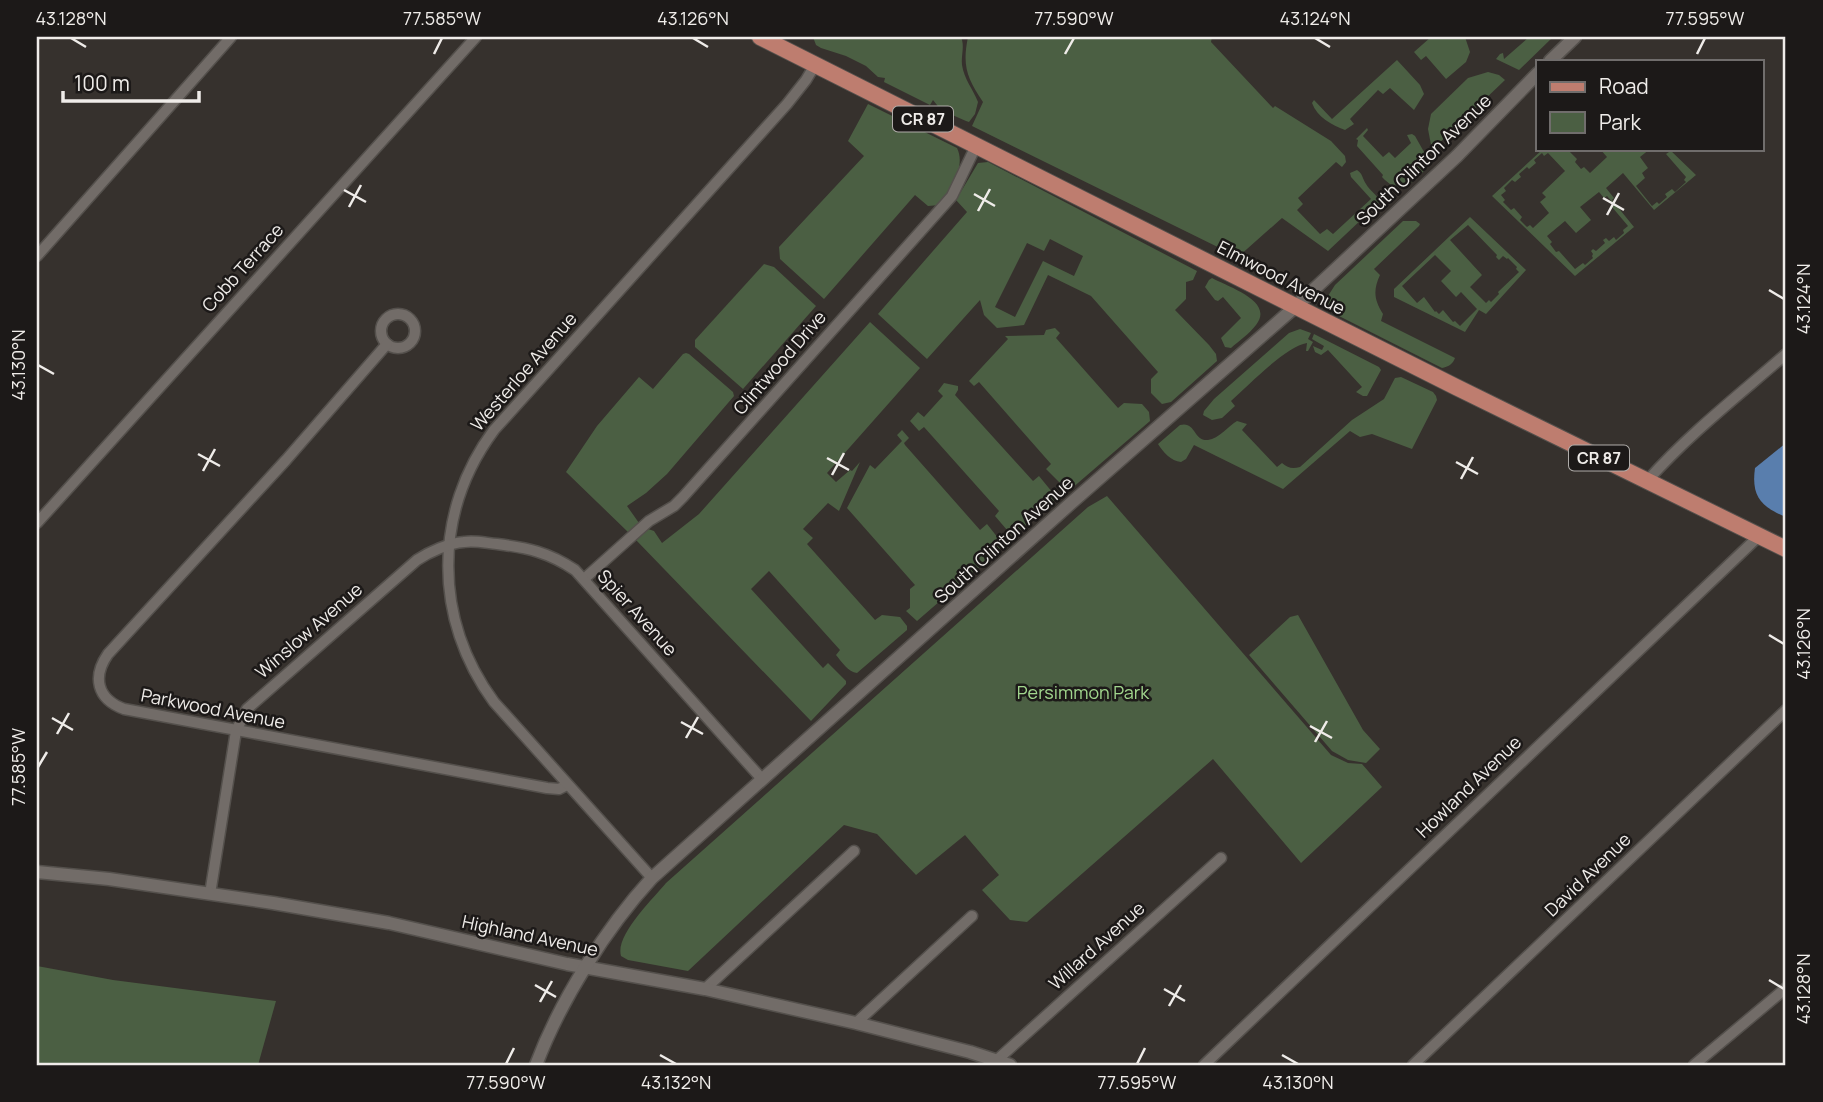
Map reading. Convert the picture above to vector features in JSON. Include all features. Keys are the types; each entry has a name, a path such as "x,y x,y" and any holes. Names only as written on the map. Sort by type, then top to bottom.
{"main road":[{"name":"Elmwood Avenue","path":"760,37 1295,307 1786,549"}],"street":[{"path":"37,256 231,37"},
{"name":"Cobb Terrace","path":"37,523 476,37"},
{"path":"1551,60 1575,37"},
{"name":"Westerloe Avenue","path":"652,878 494,702 476,676 460,636 454,611 448,581 448,546 464,481 494,430 787,104 815,65"},
{"name":"South Clinton Avenue","path":"536,1065 561,1009 586,967 624,911 652,878 761,778 1295,307 1452,161 1536,75"},
{"name":"Clintwood Drive","path":"584,579 649,521 674,506 737,438 952,196 976,146"},
{"name":"Parkwood Avenue","path":"387,344 286,460 108,654 98,674 99,686 103,694 119,707 547,789 559,789 567,785"},
{"path":"1648,481 1694,434 1786,354"},
{"name":"Howland Avenue","path":"1204,1065 1759,536"},
{"name":"Spier Avenue","path":"448,546 472,541 534,550 575,570 761,778"},
{"name":"Winslow Avenue","path":"210,894 236,731 242,717 253,703 417,560 448,546"},
{"name":"David Avenue","path":"1413,1065 1786,710"},
{"path":"705,989 854,851"},
{"name":"Willard Avenue","path":"997,1060 1221,858"},
{"name":"Highland Avenue","path":"37,872 108,879 389,923 856,1023 1010,1065"},
{"path":"856,1023 972,916"},
{"path":"1694,1065 1786,988"}],"green space":[{"path":"813,37 961,37 963,70 978,102 975,114 969,122 941,110 933,100 930,105 884,82 885,78 878,77 866,66 821,48 816,45"},
{"path":"968,37 1212,37 1211,42 1273,108 1275,106 1331,141 1345,156 1346,162 1342,167 1336,162 1298,198 1303,204 1297,210 1320,234 1327,229 1333,234 1371,199 1350,173 1357,170 1380,202 1328,251 1282,218 1238,257 972,126 983,102 967,71"},
{"path":"1431,37 1465,37 1470,52 1466,62 1446,79 1426,56 1421,60 1414,52"},
{"path":"1529,37 1553,37 1519,70 1496,59 1503,53 1504,59"},
{"path":"1397,60 1420,85 1424,94 1414,110 1390,88 1383,94 1378,90 1350,119 1354,124 1345,130 1326,120 1314,108 1314,100 1332,119"},
{"path":"1488,72 1505,80 1432,150 1428,129 1431,114 1468,78"},
{"path":"868,104 957,148 960,162 953,185 940,205 928,206 915,195 824,299 780,259 779,247 864,156 848,141"},
{"path":"1367,128 1363,136 1383,157 1389,152 1395,158 1411,143 1407,135 1415,136 1428,159 1427,168 1401,188 1389,183 1357,146 1356,139"},
{"path":"1542,150 1568,150 1577,159 1575,162 1581,169 1584,167 1590,173 1607,157 1601,150 1649,150 1640,157 1648,168 1642,173 1645,178 1636,186 1652,206 1657,202 1659,204 1667,197 1665,194 1672,189 1675,192 1686,182 1686,177 1666,154 1669,152 1667,150 1670,150 1696,175 1654,210 1623,173 1606,188 1614,198 1612,200 1634,227 1575,276 1492,196","holes":["1542,153 1544,156 1548,153 1565,171 1542,193 1546,197 1540,202 1549,213 1533,228 1530,225 1527,227 1514,208 1511,210 1503,202 1505,200 1501,195 1512,180 1515,182 1521,177 1519,174 1536,163 1534,160","1599,192 1604,198 1607,196 1614,204 1612,207 1628,226 1616,240 1614,237 1609,241 1606,238 1603,240 1605,243 1596,251 1591,251 1593,258 1575,269 1559,251 1556,252 1547,236 1565,221 1576,233 1591,220 1580,207"]},
{"path":"988,162 1197,271 1193,280 1186,282 1186,299 1175,310 1209,345 1216,354 1217,361 1171,402 1162,404 1151,393 1151,379 1158,372 1091,296 1048,275 1024,325 997,328 984,315 980,300 927,359 878,314 967,212 956,200 978,163","holes":["1050,239 1083,256 1074,276 1043,261 1015,317 995,307 1027,243 1044,251"]},
{"path":"1470,217 1526,270 1486,314 1479,310 1465,332 1394,297 1394,289","holes":["1468,225 1499,260 1503,256 1508,258 1519,272 1491,302 1489,300 1486,303 1470,287 1482,275 1450,240","1435,255 1451,271 1441,281 1456,297 1461,292 1477,309 1460,326 1443,310 1439,314 1435,312 1424,297 1417,303 1402,286"]},
{"path":"1403,221 1416,221 1420,224 1374,269 1380,275 1376,295 1383,314 1381,321 1455,358 1452,364 1444,368 1335,314 1327,304 1328,296 1335,285"},
{"path":"764,264 774,267 816,306 743,389 695,347 695,340"},
{"path":"1212,278 1238,290 1255,302 1259,309 1260,316 1256,325 1231,348 1225,347 1221,338 1241,318 1223,297 1215,300 1205,287"},
{"path":"870,322 920,368 827,473 836,482 860,462 839,511 828,503 803,529 813,538 807,544 875,620 882,615 900,617 907,630 857,673 851,671 836,655 840,650 769,571 751,589 823,668 828,663 846,681 811,721 636,540 648,529 654,531 662,543 699,514"},
{"path":"1055,328 1060,333 1056,338 1118,408 1124,403 1142,404 1149,412 1150,421 1071,489 1062,485 1046,469 1051,464 979,382 974,386 969,381 1008,339 1005,336 1044,335 1046,330"},
{"path":"1300,329 1311,333 1308,339 1313,342 1308,351 1307,343 1278,359 1231,401 1235,406 1222,418 1212,420 1203,415 1214,399 1289,333"},
{"path":"1314,334 1379,367 1381,370 1367,396 1356,392 1362,387 1328,350 1321,355 1315,352 1313,346 1322,350 1324,346 1312,339"},
{"path":"686,353 733,392 734,396 667,474 627,506 639,523 628,532 566,472 597,426 639,377 653,389"},
{"path":"1401,377 1433,392 1437,400 1412,449 1372,434 1360,437 1350,431 1283,489 1194,445 1186,459 1181,462 1168,456 1158,444 1180,425 1189,426 1200,438 1208,440 1237,421 1247,424 1242,430 1277,467 1282,463 1290,468 1300,467 1352,420 1384,399 1395,378"},
{"path":"944,383 958,386 955,395 1033,481 1039,476 1057,498 1013,537 995,516 999,511 924,427 919,431 910,421 918,412 924,417 943,396 938,391"},
{"path":"902,430 909,438 905,445 980,530 987,524 1002,543 1001,548 917,621 906,611 910,608 910,589 915,585 847,508 870,465 875,469 902,441 897,435"},
{"name":"Persimmon Park","path":"1107,496 1331,755 1348,763 1362,764 1382,787 1301,863 1213,759 1027,922 1010,920 982,890 999,875 965,835 916,875 877,834 844,825 688,971 628,960 621,956 621,947 629,928 666,883 1088,507"},
{"path":"1298,615 1363,730 1380,749 1366,763 1348,760 1332,751 1249,655 1290,617"},
{"path":"37,966 113,980 276,1001 258,1065 37,1065"}],"water":[{"path":"1786,443 1786,517 1764,504 1756,493 1754,478 1755,468"}]}
